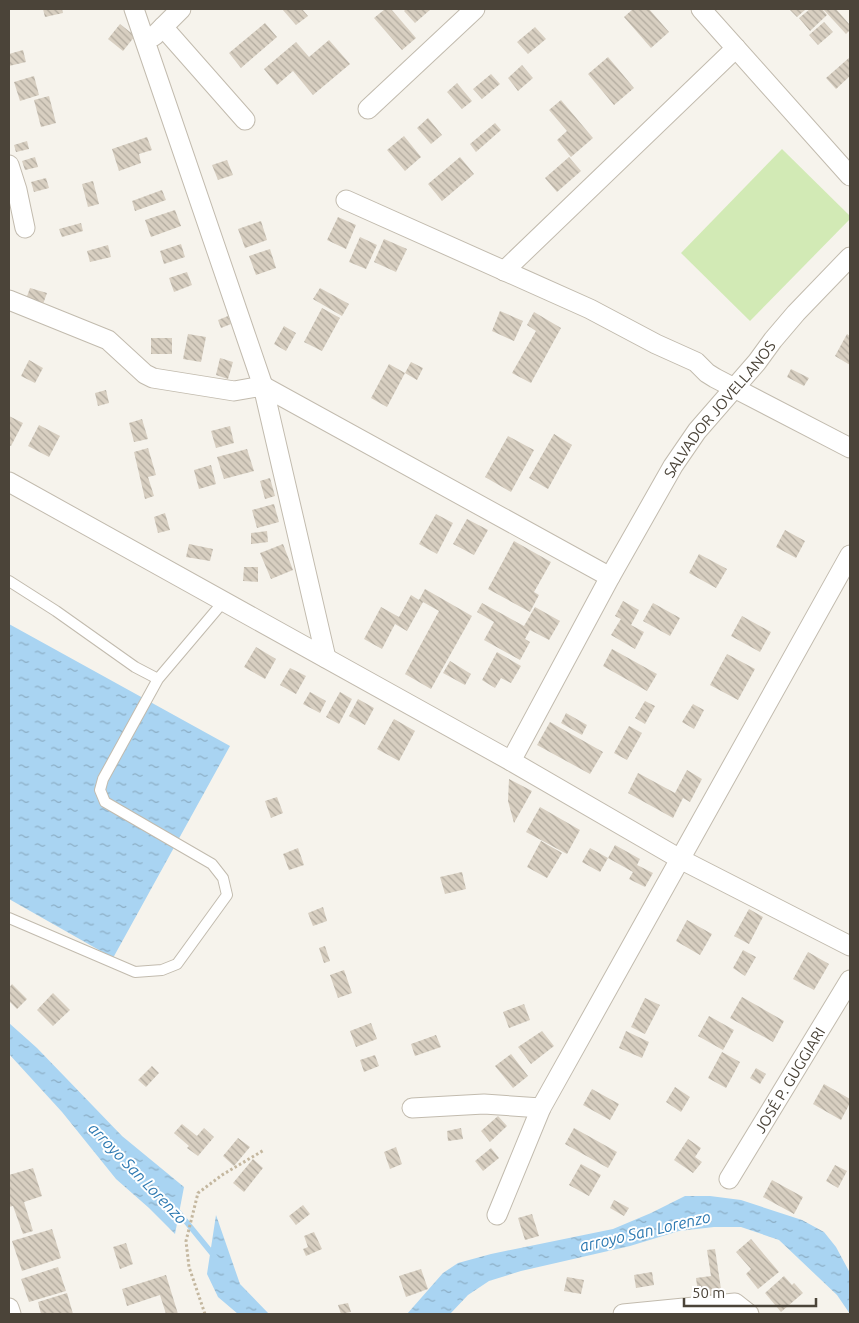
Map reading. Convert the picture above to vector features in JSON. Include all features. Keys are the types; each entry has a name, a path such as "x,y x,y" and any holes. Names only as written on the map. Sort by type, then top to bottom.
{"street":[{"path":"134,9 263,386 326,658"},
{"path":"146,44 181,9"},
{"path":"368,109 475,9"},
{"path":"701,9 850,176"},
{"path":"163,27 245,120"},
{"path":"504,271 736,48"},
{"path":"9,165 17,190 25,228"},
{"path":"346,200 590,310 696,362 707,373 850,448"},
{"name":"SALVADOR JOVELLANOS","path":"511,761 610,577 673,466 697,431 796,313 850,257"},
{"path":"9,300 108,340 145,374 154,378 234,391 263,386 610,577"},
{"path":"9,482 511,761 680,858 850,946"},
{"path":"497,1215 541,1108 850,555"},
{"name":"JOSÉ P. GUGGIARI","path":"729,1179 850,980"},
{"path":"412,1108 484,1104 541,1108"},
{"path":"623,1314 734,1303 749,1314"},
{"path":"9,1308 11,1314"}],"lane":[{"path":"9,581 56,611 135,667 158,680"},
{"path":"9,918 135,972 146,973 162,970 176,964 226,895 223,878 212,864 105,802 100,790 103,779 158,680 224,601"}],"path":[{"path":"205,1314 189,1267 186,1241 198,1193 264,1150"}],"green space":[{"path":"782,149 850,216 850,219 750,321 681,253"}],"water":[{"path":"9,624 230,746 113,958 9,899"},
{"path":"9,1023 37,1048 122,1136 184,1187 175,1234 116,1179 62,1112 9,1054"},
{"path":"685,1196 710,1196 741,1200 802,1220 824,1232 836,1247 850,1273 850,1314 837,1295 779,1240 741,1227 714,1227 679,1231 630,1246 521,1271 489,1281 468,1295 450,1314 407,1314 443,1273 458,1263 491,1254 613,1229"},
{"path":"216,1215 240,1284 269,1314 238,1314 218,1297 207,1274"}],"building":[{"path":"43,9 62,9 63,13 45,17"},
{"path":"282,9 302,9 308,16 296,25"},
{"path":"385,9 391,9 416,38 402,50 374,18"},
{"path":"406,9 431,9 415,23 404,11"},
{"path":"633,9 649,9 669,32 651,48 624,17"},
{"path":"789,9 806,9 797,17"},
{"path":"810,9 822,9 827,15 810,31 799,18"},
{"path":"823,9 836,9 850,25 850,30 846,34"},
{"path":"824,22 833,32 818,45 809,35"},
{"path":"265,23 277,37 241,68 229,53"},
{"path":"120,24 135,36 123,51 108,39"},
{"path":"535,27 546,39 528,54 517,42"},
{"path":"329,40 350,64 313,95 293,71 277,85 264,69 296,42 309,57"},
{"path":"23,50 26,62 9,66 9,54"},
{"path":"608,57 634,88 614,105 588,74"},
{"path":"850,57 850,76 836,89 826,78"},
{"path":"522,65 533,78 518,91 508,78"},
{"path":"491,74 500,84 482,99 473,89"},
{"path":"34,76 39,95 20,101 14,82"},
{"path":"457,83 472,101 462,109 447,92"},
{"path":"49,96 56,123 41,127 34,100"},
{"path":"561,100 593,138 571,157 557,140 567,131 549,110"},
{"path":"428,118 442,135 431,144 417,128"},
{"path":"495,123 501,130 476,152 470,144"},
{"path":"404,136 421,157 405,171 387,150"},
{"path":"147,137 152,150 139,154 141,163 119,171 112,149"},
{"path":"27,141 29,149 16,152 14,145"},
{"path":"35,157 38,167 25,170 22,161"},
{"path":"460,157 474,174 442,201 428,184"},
{"path":"569,157 581,171 557,192 545,178"},
{"path":"227,160 233,175 218,180 212,165"},
{"path":"46,178 49,188 34,192 31,182"},
{"path":"93,181 99,204 88,207 82,184"},
{"path":"162,190 166,200 135,211 132,201"},
{"path":"175,210 181,226 151,237 145,220"},
{"path":"338,217 356,225 346,249 327,240"},
{"path":"261,221 267,240 245,248 238,229"},
{"path":"81,223 83,231 62,237 59,229"},
{"path":"360,237 377,245 366,269 349,262"},
{"path":"384,239 407,249 396,272 374,262"},
{"path":"181,244 185,257 164,264 160,251"},
{"path":"108,245 111,257 90,262 87,251"},
{"path":"270,249 276,268 256,275 249,256"},
{"path":"187,272 192,285 174,292 169,278"},
{"path":"30,288 47,293 43,304 26,299"},
{"path":"320,288 349,304 342,316 313,299"},
{"path":"322,308 340,318 322,351 304,342"},
{"path":"500,311 523,321 514,341 492,331"},
{"path":"534,312 561,328 531,383 512,373 536,331 527,325"},
{"path":"228,316 231,324 221,328 218,320"},
{"path":"284,326 296,333 286,351 274,344"},
{"path":"188,334 206,337 201,362 183,359"},
{"path":"847,334 850,336 850,365 835,356"},
{"path":"151,338 172,338 172,354 151,354"},
{"path":"220,358 233,362 228,379 216,375"},
{"path":"29,360 43,368 35,383 21,376"},
{"path":"411,362 423,368 417,380 405,373"},
{"path":"389,364 405,373 387,407 371,398"},
{"path":"791,369 809,378 804,386 787,377"},
{"path":"106,390 109,403 98,406 95,393"},
{"path":"9,416 23,423 11,446 9,445"},
{"path":"142,419 148,439 134,442 129,423"},
{"path":"39,425 60,436 49,457 28,446"},
{"path":"230,426 234,443 216,448 211,431"},
{"path":"554,434 572,445 548,489 529,478"},
{"path":"508,436 534,450 511,492 485,477"},
{"path":"148,448 156,475 148,477 154,496 145,499 134,452"},
{"path":"247,449 254,471 224,479 217,457"},
{"path":"211,465 216,484 199,489 194,470"},
{"path":"270,478 275,496 265,499 260,481"},
{"path":"274,504 279,522 257,528 252,510"},
{"path":"165,513 170,530 158,533 154,517"},
{"path":"436,514 453,523 437,554 419,544"},
{"path":"467,519 488,530 474,555 453,544"},
{"path":"785,530 805,541 796,558 776,547"},
{"path":"267,531 268,542 251,544 251,533"},
{"path":"514,541 551,562 534,592 539,595 530,612 488,589"},
{"path":"189,544 213,549 210,561 186,557"},
{"path":"283,544 293,570 271,579 260,553"},
{"path":"699,554 727,569 716,588 689,573"},
{"path":"244,567 258,567 258,582 243,581"},
{"path":"425,589 472,616 431,689 405,674 439,611 423,602 407,631 395,624 382,649 364,639 381,607 399,617 411,595 419,600"},
{"path":"623,601 639,610 631,625 644,632 635,649 611,635 621,619 615,616"},
{"path":"482,603 524,626 535,607 560,621 549,640 530,630 525,639 530,642 520,660 484,640 494,622 477,612"},
{"path":"653,603 680,618 670,636 643,621"},
{"path":"742,616 771,632 760,652 731,636"},
{"path":"256,647 276,659 265,679 244,667"},
{"path":"612,649 657,674 647,691 603,666"},
{"path":"497,652 521,666 511,683 501,678 495,688 482,680"},
{"path":"727,654 755,669 738,700 710,685"},
{"path":"450,661 471,674 465,685 443,673"},
{"path":"290,668 306,676 296,694 280,685"},
{"path":"310,692 326,701 320,713 303,704"},
{"path":"340,692 352,699 339,724 326,717"},
{"path":"358,699 374,708 365,725 349,716"},
{"path":"645,701 655,706 645,724 635,718"},
{"path":"693,704 704,710 694,729 682,722"},
{"path":"566,713 587,725 582,735 561,723"},
{"path":"394,719 415,731 399,761 377,749"},
{"path":"550,722 603,752 590,774 537,745"},
{"path":"629,726 642,733 627,760 614,753"},
{"path":"687,770 702,779 690,802 683,798 673,818 628,793 638,773 675,793"},
{"path":"509,779 532,791 514,823 508,801"},
{"path":"277,797 283,813 271,818 265,801"},
{"path":"540,807 580,830 567,854 526,832"},
{"path":"541,841 562,853 547,878 527,867"},
{"path":"615,845 640,859 637,865 653,873 645,887 629,879 633,872 608,858"},
{"path":"298,848 304,865 289,870 283,854"},
{"path":"590,848 608,858 600,872 582,862"},
{"path":"462,872 466,889 445,894 440,877"},
{"path":"323,907 327,921 313,926 308,913"},
{"path":"749,909 763,917 749,944 734,936"},
{"path":"687,920 712,934 700,955 676,941"},
{"path":"325,946 330,961 324,963 319,948"},
{"path":"743,950 756,957 745,976 733,968"},
{"path":"808,952 829,964 814,990 793,979"},
{"path":"344,970 352,993 338,998 330,975"},
{"path":"12,984 27,999 17,1009 9,1001 9,988"},
{"path":"53,993 70,1010 53,1026 37,1010"},
{"path":"742,997 784,1021 773,1042 730,1018"},
{"path":"645,998 660,1005 645,1034 631,1027"},
{"path":"524,1004 530,1020 509,1028 503,1012"},
{"path":"709,1016 734,1030 723,1050 698,1036"},
{"path":"371,1023 377,1039 356,1047 350,1031"},
{"path":"542,1031 554,1046 531,1064 518,1047"},
{"path":"626,1031 649,1042 642,1058 619,1048"},
{"path":"436,1035 441,1047 415,1056 411,1044"},
{"path":"722,1052 740,1062 726,1088 708,1078"},
{"path":"511,1054 528,1076 513,1088 495,1066"},
{"path":"375,1055 379,1066 364,1072 360,1060"},
{"path":"152,1066 159,1073 146,1087 138,1080"},
{"path":"756,1068 766,1074 760,1084 750,1078"},
{"path":"824,1084 850,1099 850,1103 841,1120 813,1104"},
{"path":"675,1087 690,1097 681,1112 666,1102"},
{"path":"592,1089 619,1104 610,1120 583,1105"},
{"path":"498,1116 507,1126 490,1142 481,1131"},
{"path":"182,1124 197,1136 204,1128 214,1137 198,1156 187,1148 189,1146 174,1133"},
{"path":"461,1128 463,1139 448,1141 447,1131"},
{"path":"574,1128 617,1152 608,1168 565,1144"},
{"path":"238,1138 250,1147 234,1166 223,1156"},
{"path":"688,1139 701,1148 695,1157 702,1162 693,1173 674,1160"},
{"path":"396,1147 402,1164 390,1169 384,1152"},
{"path":"491,1148 499,1158 483,1171 475,1161"},
{"path":"253,1159 263,1168 244,1192 233,1183"},
{"path":"581,1164 601,1175 589,1196 569,1185"},
{"path":"835,1165 847,1171 838,1188 826,1181"},
{"path":"33,1168 42,1196 24,1202 33,1231 23,1234 13,1206 9,1207 9,1175"},
{"path":"772,1180 803,1197 794,1214 763,1197"},
{"path":"614,1200 629,1208 624,1216 610,1208"},
{"path":"303,1205 310,1214 296,1225 289,1216"},
{"path":"532,1214 539,1236 525,1240 518,1218"},
{"path":"52,1229 61,1258 22,1271 12,1241"},
{"path":"314,1232 322,1249 306,1256 303,1249 308,1247 304,1236"},
{"path":"751,1239 779,1272 758,1289 746,1274 751,1269 736,1252"},
{"path":"126,1243 133,1264 120,1269 113,1247"},
{"path":"715,1249 722,1296 699,1300 696,1278 711,1276 707,1250"},
{"path":"58,1267 66,1291 29,1302 21,1279"},
{"path":"421,1269 428,1289 406,1297 399,1276"},
{"path":"652,1272 654,1285 636,1288 634,1275"},
{"path":"166,1275 178,1314 166,1314 160,1295 127,1306 122,1289"},
{"path":"784,1276 803,1293 781,1312 765,1293"},
{"path":"567,1277 584,1280 581,1294 564,1291"},
{"path":"67,1293 73,1314 41,1314 38,1302"},
{"path":"348,1303 351,1312 341,1314 338,1305"}],"waterway":[{"name":"arroyo San Lorenzo","path":"175,1208 215,1257"}]}
